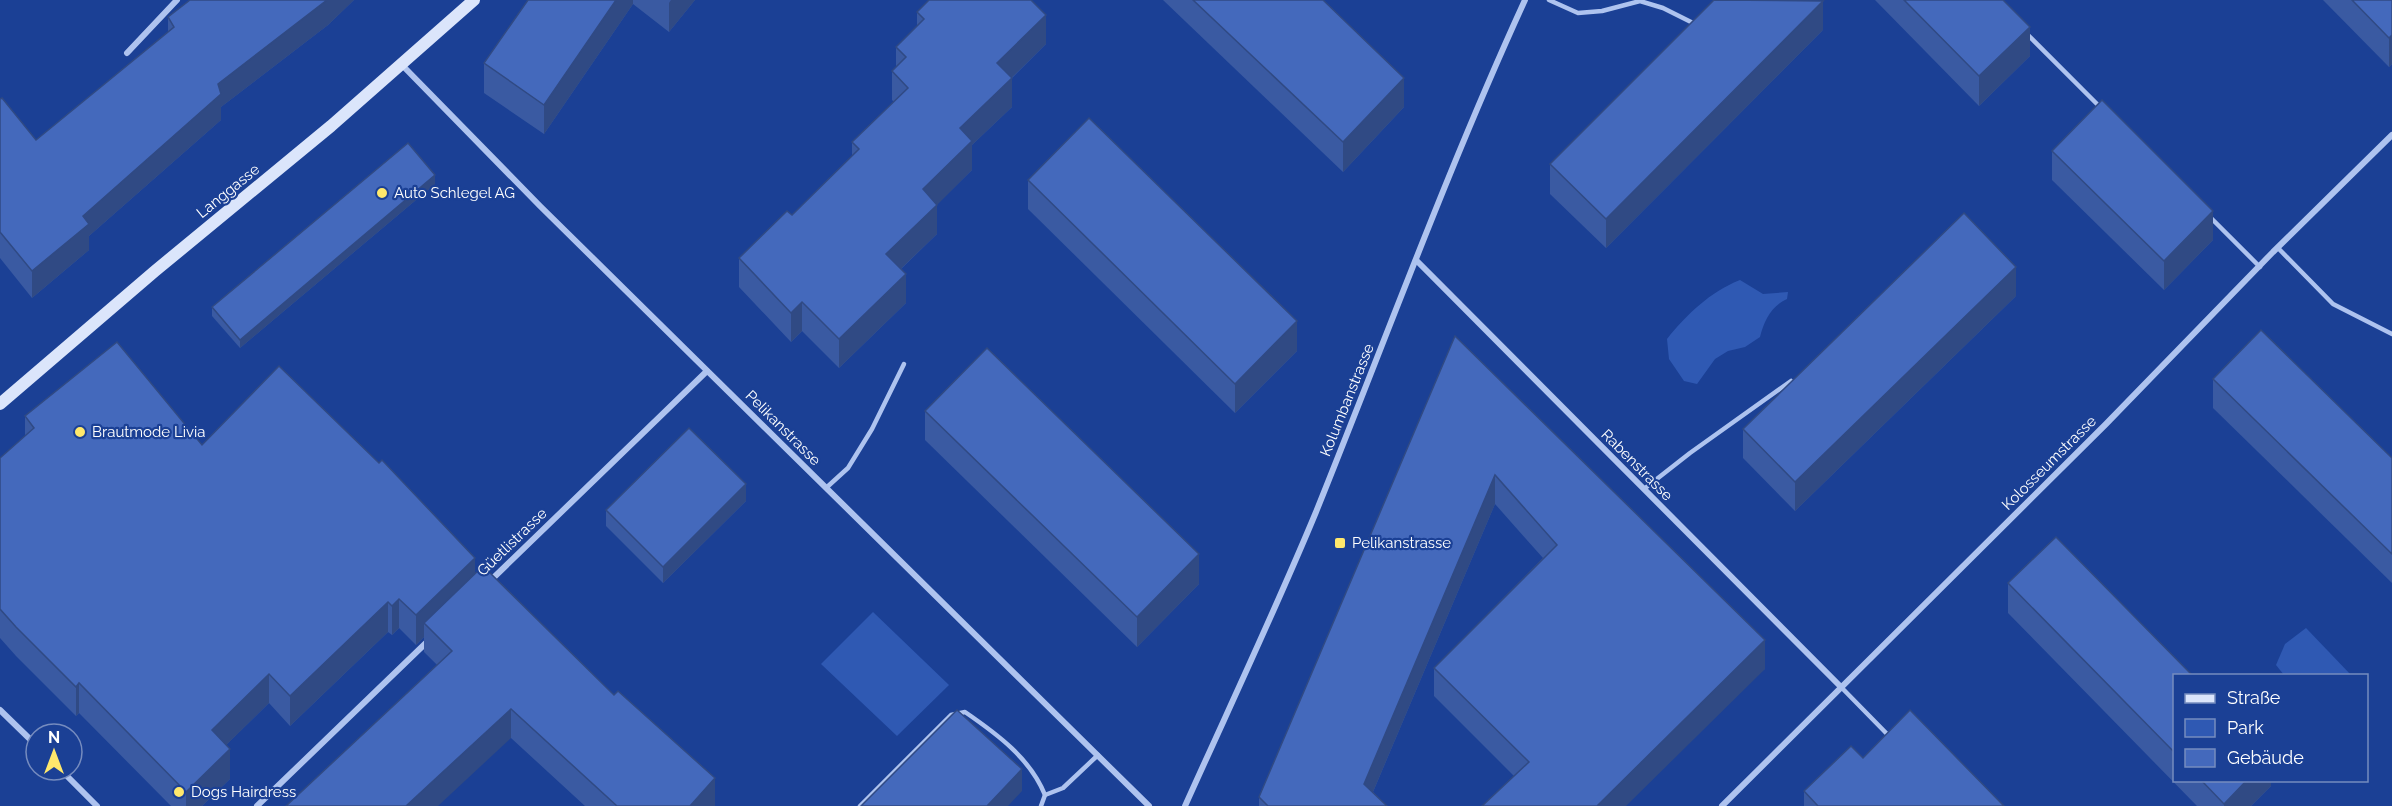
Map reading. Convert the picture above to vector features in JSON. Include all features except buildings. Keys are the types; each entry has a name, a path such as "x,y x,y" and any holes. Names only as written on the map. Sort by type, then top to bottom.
{"main road":[{"name":"Langgasse","path":"0,404 402,64 474,0"}],"street":[{"path":"127,53 177,0"},
{"name":"Kolumbanstrasse","path":"1185,806 1256,653 1311,524 1485,86 1524,0"},
{"name":"Pelikanstrasse","path":"402,64 540,206 1149,806"},
{"name":"Kolosseumstrasse","path":"1722,806 2106,424 2392,135"},
{"name":"Rabenstrasse","path":"1416,260 1841,687"},
{"name":"Güetlistrasse","path":"486,585 707,371"},
{"path":"257,806 435,634"},
{"path":"0,710 24,733"},
{"path":"73,782 97,806"}],"lane":[{"path":"1549,0 1578,13 1640,1 1663,8 1699,26"},
{"path":"2017,24 2106,112"},
{"path":"2202,210 2260,267"},
{"path":"2278,248 2332,304 2392,334"},
{"path":"826,488 848,468 872,429 904,364"},
{"path":"1644,489 1791,381"},
{"path":"1841,687 1890,737"},
{"path":"860,806 951,715 965,712 1001,737 1038,777 1045,795 1041,806"},
{"path":"1045,795 1063,788 1098,754"}],"green space":[{"path":"1740,280 1763,294 1788,292 1787,299 1769,315 1760,337 1745,347 1728,351 1715,359 1697,384 1684,381 1669,359 1667,339 1700,305 1719,291"},
{"path":"873,612 949,685 897,736 821,664"},
{"path":"2306,628 2350,674 2283,674 2276,665 2285,644"}],"place":[{"name":"Auto Schlegel AG","path":"382,193"},
{"name":"Brautmode Livia","path":"80,432"},
{"name":"Pelikanstrasse","path":"1340,543"},
{"name":"Dogs Hairdress","path":"179,792"}]}
